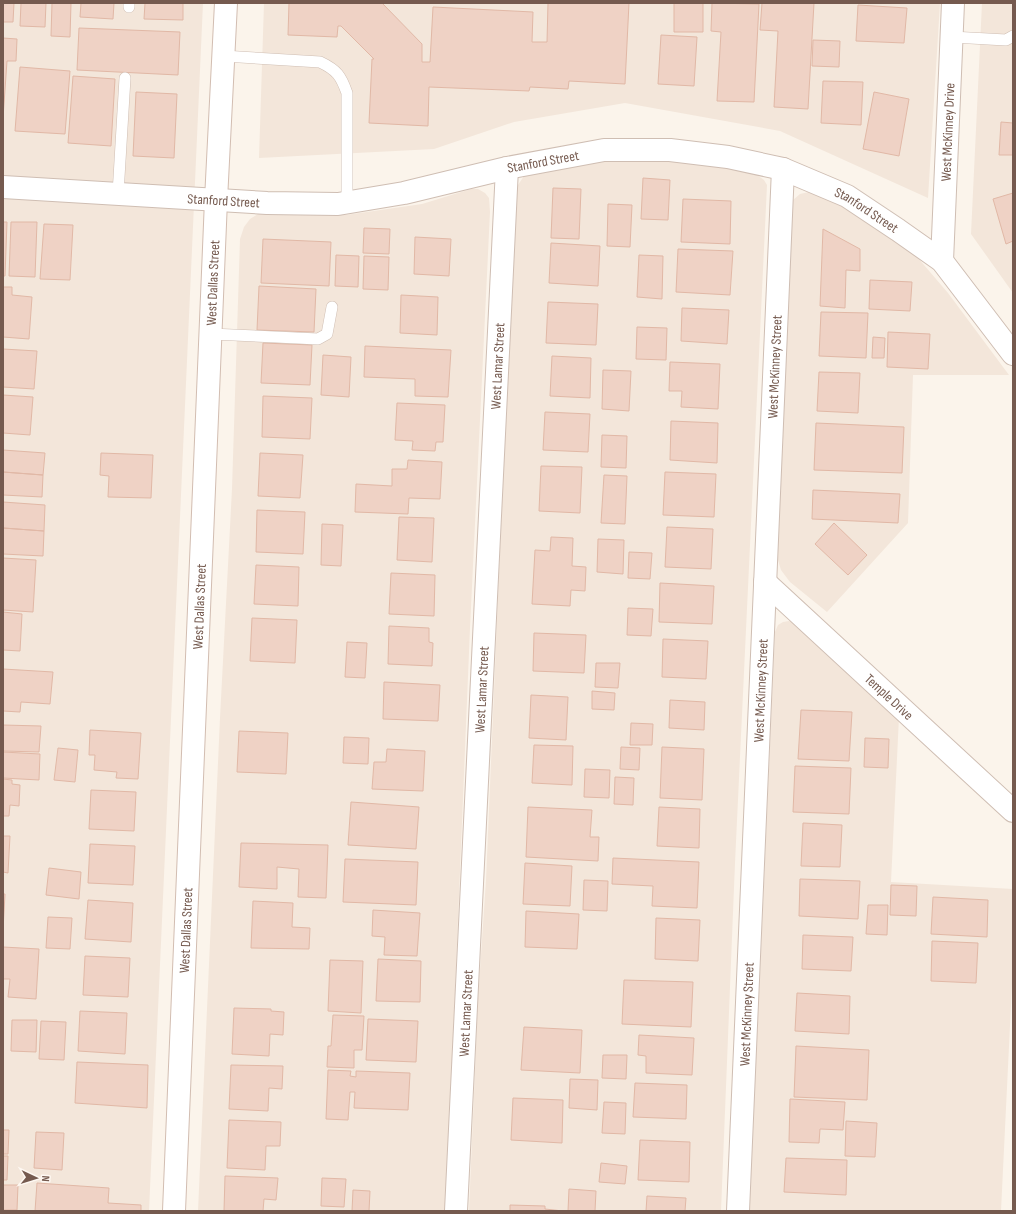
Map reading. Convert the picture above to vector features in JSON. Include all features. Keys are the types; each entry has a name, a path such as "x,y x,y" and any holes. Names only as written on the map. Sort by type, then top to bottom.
{"street":[{"name":"West Dallas Street","path":"174,1211 216,200 226,3"},
{"name":"West McKinney Drive","path":"942,261 953,3"},
{"name":"Stanford Street","path":"3,187 267,203 338,204 404,193 507,168 604,150 670,150 728,157 783,169 847,196 898,230 942,261 1013,354"},
{"name":"West Lamar Street","path":"456,1211 507,168"},
{"name":"West McKinney Street","path":"738,1211 783,169"},
{"name":"Temple Drive","path":"765,582 1013,811"}],"lane":[{"path":"952,37 1006,40 1013,36"},
{"path":"223,56 320,62 334,69 342,79 347,93 347,202"},
{"path":"118,194 125,78"},
{"path":"211,334 318,339 327,334 332,307"}],"shaded area":[{"path":"3,3 203,3 149,1211 3,1211"},
{"path":"264,3 940,3 928,198 780,131 625,103 514,122 434,149 259,158"},
{"path":"982,3 1013,3 1013,293 971,234"},
{"path":"654,158 734,168 757,175 764,180 767,185 735,863 721,1211 469,1211 478,1000 486,880 515,195 518,185 524,176 573,163"},
{"path":"471,189 478,189 485,193 489,198 490,212 470,628 446,1211 198,1211 220,718 232,489 240,239 244,227 250,219 258,214 346,215 422,204"},
{"path":"809,192 821,194 861,215 912,251 948,293 1009,375 913,375 908,523 827,612 790,582 781,570 777,557 793,200 800,194"},
{"path":"789,621 797,623 899,717 891,882 1013,889 1013,964 1001,1211 747,1211 758,1019 775,632 778,625"}],"building":[{"path":"3,3 14,3 13,22 3,22"},
{"path":"21,3 46,3 45,27 20,26"},
{"path":"52,3 71,3 70,37 51,36"},
{"path":"81,3 114,3 113,19 80,17"},
{"path":"145,3 183,3 183,20 144,19"},
{"path":"289,3 382,3 422,44 422,62 430,62 433,7 533,12 532,42 547,42 548,3 629,3 625,84 569,81 568,89 530,87 529,91 429,87 428,126 369,123 372,59 374,59 341,26 338,26 337,37 288,35"},
{"path":"674,3 703,3 703,32 674,32"},
{"path":"712,3 759,4 754,102 717,101 721,32 711,31"},
{"path":"762,3 814,3 808,109 774,107 778,31 760,30"},
{"path":"858,5 907,8 904,43 856,41"},
{"path":"79,28 180,32 178,75 77,70"},
{"path":"661,35 697,37 694,86 658,84"},
{"path":"3,38 17,39 16,61 7,61 3,118"},
{"path":"813,40 840,41 839,67 812,66"},
{"path":"20,67 70,71 65,134 15,131"},
{"path":"73,76 115,79 111,146 68,143"},
{"path":"823,81 863,82 861,125 821,123"},
{"path":"136,92 177,94 174,158 133,156"},
{"path":"874,92 909,99 899,156 863,149"},
{"path":"1001,122 1013,123 1013,155 999,155"},
{"path":"643,178 670,180 668,220 641,219"},
{"path":"553,188 581,189 579,239 551,238"},
{"path":"1013,193 1013,241 1006,244 993,199"},
{"path":"683,199 731,201 730,244 681,242"},
{"path":"608,204 632,205 630,247 607,246"},
{"path":"3,222 7,222 5,276 3,276"},
{"path":"11,222 37,222 35,277 9,276"},
{"path":"44,224 73,225 70,280 40,279"},
{"path":"364,228 390,229 389,254 363,253"},
{"path":"823,229 860,249 860,271 846,270 845,308 820,306"},
{"path":"415,237 451,239 449,276 414,274"},
{"path":"263,239 331,242 329,286 261,283"},
{"path":"551,243 600,246 598,286 549,283"},
{"path":"678,249 733,251 730,295 676,292"},
{"path":"336,255 359,256 358,287 335,286"},
{"path":"639,255 663,256 662,299 637,297"},
{"path":"364,256 389,257 388,290 363,289"},
{"path":"870,280 912,282 910,311 869,309"},
{"path":"259,286 316,289 314,332 257,330"},
{"path":"3,287 12,287 12,295 32,297 29,339 3,337"},
{"path":"401,295 438,297 437,335 400,333"},
{"path":"548,302 598,304 596,345 546,343"},
{"path":"682,308 729,310 727,344 681,341"},
{"path":"821,312 868,313 866,358 819,356"},
{"path":"637,327 667,328 666,360 636,359"},
{"path":"888,332 930,334 928,369 887,367"},
{"path":"873,337 885,338 884,358 872,358"},
{"path":"263,343 312,345 310,385 261,383"},
{"path":"365,346 451,350 448,397 415,396 415,379 364,377"},
{"path":"3,349 37,351 34,389 3,387"},
{"path":"323,355 351,357 349,397 321,395"},
{"path":"552,356 591,358 590,398 550,396"},
{"path":"670,362 720,364 718,409 681,407 682,391 669,391"},
{"path":"603,370 631,371 629,411 602,409"},
{"path":"819,372 860,373 858,413 817,411"},
{"path":"3,395 33,397 30,435 3,433"},
{"path":"263,396 312,398 310,439 262,437"},
{"path":"397,403 445,405 443,442 436,442 435,451 412,450 413,441 395,440"},
{"path":"545,412 590,414 588,452 543,450"},
{"path":"671,421 718,423 717,463 670,460"},
{"path":"816,423 904,427 902,473 814,470"},
{"path":"602,435 627,436 626,468 601,467"},
{"path":"3,450 45,453 43,475 3,472"},
{"path":"101,453 153,455 151,498 108,497 109,476 100,475"},
{"path":"260,453 303,455 300,498 258,496"},
{"path":"408,460 442,462 440,499 409,498 408,514 355,512 356,484 392,486 392,469 407,469"},
{"path":"541,466 582,467 580,513 539,511"},
{"path":"3,472 43,475 42,497 3,495"},
{"path":"665,472 716,474 714,517 663,515"},
{"path":"604,475 627,476 625,524 601,523"},
{"path":"813,490 900,494 898,523 812,519"},
{"path":"3,502 45,505 44,531 3,528"},
{"path":"257,510 305,512 303,554 256,552"},
{"path":"399,517 434,518 432,562 397,560"},
{"path":"834,523 867,555 848,575 815,544"},
{"path":"322,524 343,525 341,566 321,565"},
{"path":"667,527 713,529 711,569 665,567"},
{"path":"3,528 44,531 43,556 3,554"},
{"path":"551,537 573,538 572,566 586,567 585,591 571,590 570,606 532,604 535,550 550,551"},
{"path":"598,539 624,540 623,574 597,572"},
{"path":"629,552 652,553 650,579 628,578"},
{"path":"3,558 36,560 33,612 3,610"},
{"path":"256,565 299,567 298,606 254,604"},
{"path":"391,573 435,575 434,616 389,614"},
{"path":"660,583 714,586 712,624 659,622"},
{"path":"628,608 653,609 651,636 627,635"},
{"path":"3,612 22,614 20,651 3,650"},
{"path":"252,618 297,620 295,663 250,661"},
{"path":"389,626 429,628 429,642 433,643 432,666 388,664"},
{"path":"534,633 586,635 584,673 533,671"},
{"path":"663,639 708,641 706,679 662,677"},
{"path":"347,642 367,643 365,678 345,677"},
{"path":"596,663 620,663 618,688 595,687"},
{"path":"3,669 53,672 50,704 21,702 20,712 3,711"},
{"path":"384,682 440,685 438,721 383,719"},
{"path":"592,691 615,693 614,710 592,709"},
{"path":"531,695 568,697 566,740 529,738"},
{"path":"670,700 705,702 704,730 669,728"},
{"path":"801,710 852,712 849,761 798,759"},
{"path":"631,723 653,724 652,745 630,745"},
{"path":"3,725 41,726 39,752 3,751"},
{"path":"90,730 141,733 138,779 116,778 117,772 94,770 95,755 89,755"},
{"path":"239,731 288,733 286,774 237,772"},
{"path":"344,737 369,738 368,764 343,763"},
{"path":"865,738 889,739 888,768 864,767"},
{"path":"534,745 573,746 572,785 532,783"},
{"path":"621,747 640,748 639,770 620,769"},
{"path":"662,747 704,749 702,800 660,798"},
{"path":"58,748 78,750 75,782 54,780"},
{"path":"387,749 425,751 423,791 372,789 374,762 386,762"},
{"path":"3,752 40,754 39,780 3,778"},
{"path":"795,766 851,768 849,814 793,812"},
{"path":"585,769 610,770 609,798 584,797"},
{"path":"615,777 634,778 633,805 614,804"},
{"path":"3,779 12,780 12,784 20,785 19,806 10,805 9,816 3,816"},
{"path":"91,790 136,792 134,831 89,829"},
{"path":"351,802 419,807 416,849 348,845"},
{"path":"528,807 592,810 590,837 599,837 598,861 526,857"},
{"path":"659,807 700,809 699,848 657,846"},
{"path":"803,823 842,825 840,867 801,866"},
{"path":"3,836 10,836 8,873 3,872"},
{"path":"241,843 328,845 326,898 298,897 299,869 277,867 277,889 239,887"},
{"path":"90,844 135,846 133,885 88,883"},
{"path":"613,858 699,862 697,908 652,906 653,886 612,884"},
{"path":"345,859 418,862 416,905 343,902"},
{"path":"525,863 572,866 570,906 523,904"},
{"path":"49,868 81,872 79,899 46,895"},
{"path":"800,879 860,881 858,919 799,916"},
{"path":"584,880 608,881 607,911 583,910"},
{"path":"891,885 917,886 916,916 890,915"},
{"path":"3,894 5,894 3,930"},
{"path":"933,897 988,900 987,937 931,934"},
{"path":"88,900 133,903 131,942 85,939"},
{"path":"253,901 293,903 292,927 310,928 309,949 251,948"},
{"path":"868,905 888,905 887,935 866,934"},
{"path":"373,910 420,913 417,956 384,955 385,937 372,936"},
{"path":"526,911 579,914 577,949 525,947"},
{"path":"48,917 72,918 70,949 46,948"},
{"path":"656,918 700,920 698,961 655,959"},
{"path":"803,935 853,937 851,971 802,969"},
{"path":"932,941 978,943 976,983 931,981"},
{"path":"3,947 39,949 36,999 8,997 10,979 3,979"},
{"path":"85,956 130,958 128,997 83,995"},
{"path":"378,959 421,961 420,1002 376,1001"},
{"path":"330,960 363,961 361,1013 328,1011"},
{"path":"624,980 693,982 691,1027 622,1024"},
{"path":"797,993 850,996 849,1034 795,1031"},
{"path":"234,1008 271,1009 271,1011 284,1012 283,1035 270,1034 269,1056 232,1054"},
{"path":"80,1011 127,1013 125,1054 78,1051"},
{"path":"333,1015 364,1016 362,1050 354,1050 354,1068 327,1067 328,1046 331,1046"},
{"path":"368,1019 418,1021 416,1062 366,1060"},
{"path":"12,1020 37,1020 36,1052 11,1051"},
{"path":"41,1021 66,1022 64,1060 39,1059"},
{"path":"524,1027 582,1030 580,1073 521,1070"},
{"path":"639,1035 694,1038 692,1075 646,1073 646,1056 638,1055"},
{"path":"796,1046 869,1050 867,1100 794,1097"},
{"path":"603,1055 627,1055 626,1079 602,1078"},
{"path":"77,1062 148,1065 147,1108 75,1103"},
{"path":"231,1065 283,1066 282,1089 269,1088 268,1111 229,1109"},
{"path":"328,1070 351,1071 350,1076 356,1077 356,1071 410,1073 408,1110 354,1108 355,1092 350,1092 348,1120 326,1119"},
{"path":"570,1079 598,1080 597,1110 569,1108"},
{"path":"635,1083 687,1085 686,1119 633,1117"},
{"path":"513,1098 563,1100 562,1143 511,1140"},
{"path":"790,1099 845,1102 843,1130 820,1129 819,1143 789,1142"},
{"path":"604,1102 626,1103 625,1134 602,1133"},
{"path":"229,1120 281,1122 280,1146 266,1146 265,1170 227,1168"},
{"path":"846,1121 877,1123 875,1157 845,1156"},
{"path":"3,1130 9,1130 8,1154 3,1154"},
{"path":"36,1132 64,1133 62,1170 34,1168"},
{"path":"640,1140 690,1142 689,1182 638,1180"},
{"path":"3,1156 8,1156 7,1180 3,1180"},
{"path":"786,1158 847,1160 846,1195 784,1192"},
{"path":"601,1163 627,1166 625,1184 599,1182"},
{"path":"225,1176 278,1178 276,1200 264,1199 263,1211 224,1211"},
{"path":"322,1178 346,1179 344,1207 321,1206"},
{"path":"37,1183 109,1188 108,1203 141,1205 141,1211 35,1211"},
{"path":"3,1185 18,1185 17,1210 3,1210"},
{"path":"569,1189 596,1191 595,1211 568,1211"},
{"path":"353,1190 370,1191 369,1211 352,1211"},
{"path":"647,1196 686,1198 685,1211 646,1211"},
{"path":"510,1205 545,1206 545,1209 563,1211 510,1211"}]}
